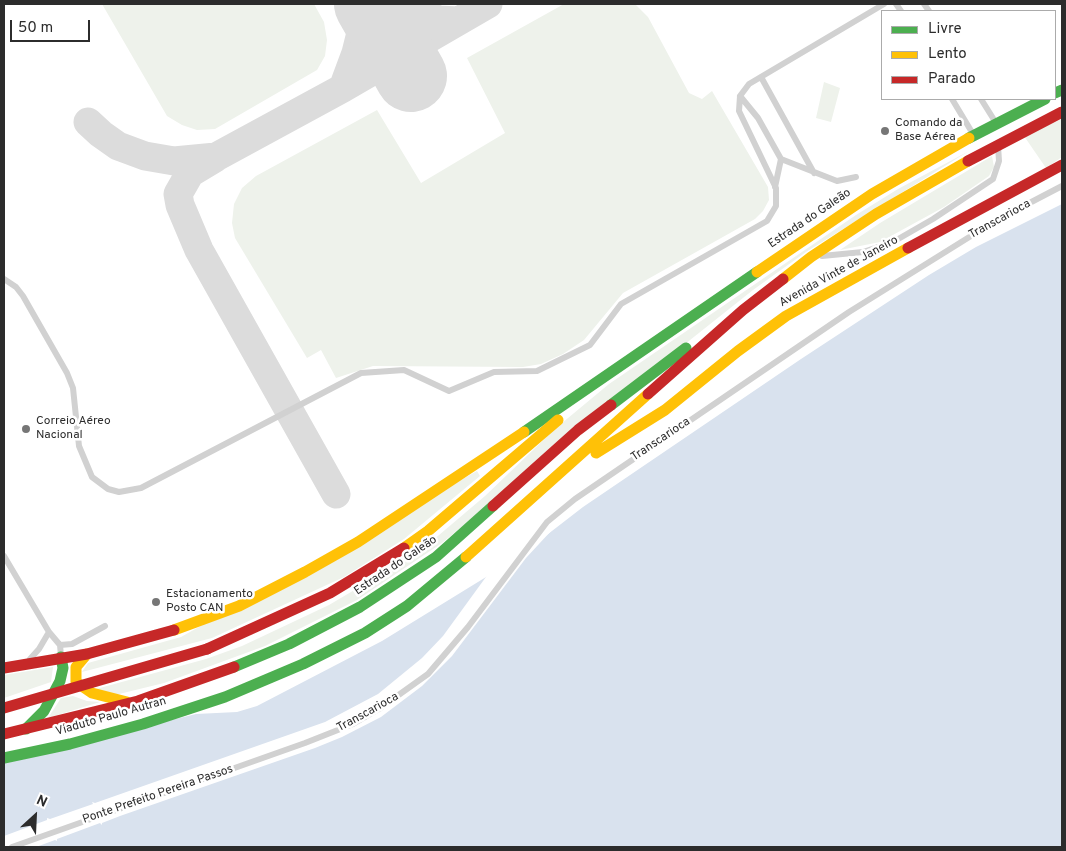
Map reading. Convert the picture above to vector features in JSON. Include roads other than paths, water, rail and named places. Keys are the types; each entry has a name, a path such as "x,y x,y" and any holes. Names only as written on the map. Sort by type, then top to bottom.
{"main road":[{"name":"Estrada do Galeão","path":"4,734 138,702 218,674 289,644 360,607 407,578 436,557 578,430 640,381 743,310 811,257 997,134 1044,100"},
{"name":"Estrada do Galeão","path":"4,668 87,654 192,625 239,606 304,572 358,542 602,382 780,256 872,194 974,136 997,134 1062,112"},
{"name":"Avenida Vinte de Janeiro","path":"543,490 584,460 665,410 738,351 786,316 824,293 1062,165"},
{"name":"Estrada do Galeão","path":"225,698 303,664 365,633 390,617 455,567 743,310"},
{"name":"Estrada do Galeão","path":"4,708 207,649 330,593 428,531 500,472 602,382"},
{"path":"87,654 78,662 74,671 74,677 79,686 107,698 138,702"},
{"path":"4,729 24,730 44,711 56,688 63,668 61,657"},
{"name":"Viaduto Paulo Autran","path":"4,758 115,731 225,698"}],"lane":[{"path":"775,187 739,111 740,96 749,84 884,4"},
{"path":"761,77 814,173"},
{"path":"740,96 758,118 781,159 837,181 856,177"},
{"path":"953,100 974,136"},
{"path":"811,257 870,249 893,242 933,219 993,178 999,161 997,134 981,100"},
{"path":"4,279 16,286 23,296 67,373 73,388 79,446 92,478 108,488 119,492 140,488 361,373 404,370 449,391 494,372 537,371 590,345 621,304 767,221 776,206 775,187 781,159"},
{"name":"Transcarioca","path":"305,743 352,724 379,709 428,674 448,652 548,522 575,499 849,312 995,222 1062,186"},
{"path":"4,556 49,632 60,645 61,657"},
{"path":"60,645 72,644 105,626"},
{"path":"26,664 39,649 49,632"},
{"path":"84,638 87,654"},
{"name":"Ponte Prefeito Pereira Passos","path":"12,847 305,743"}],"place":[{"name":"Comando da Base Aérea","path":"885,131"},
{"name":"Correio Aéreo Nacional","path":"26,429"},
{"name":"Estacionamento Posto CAN","path":"156,602"}]}
